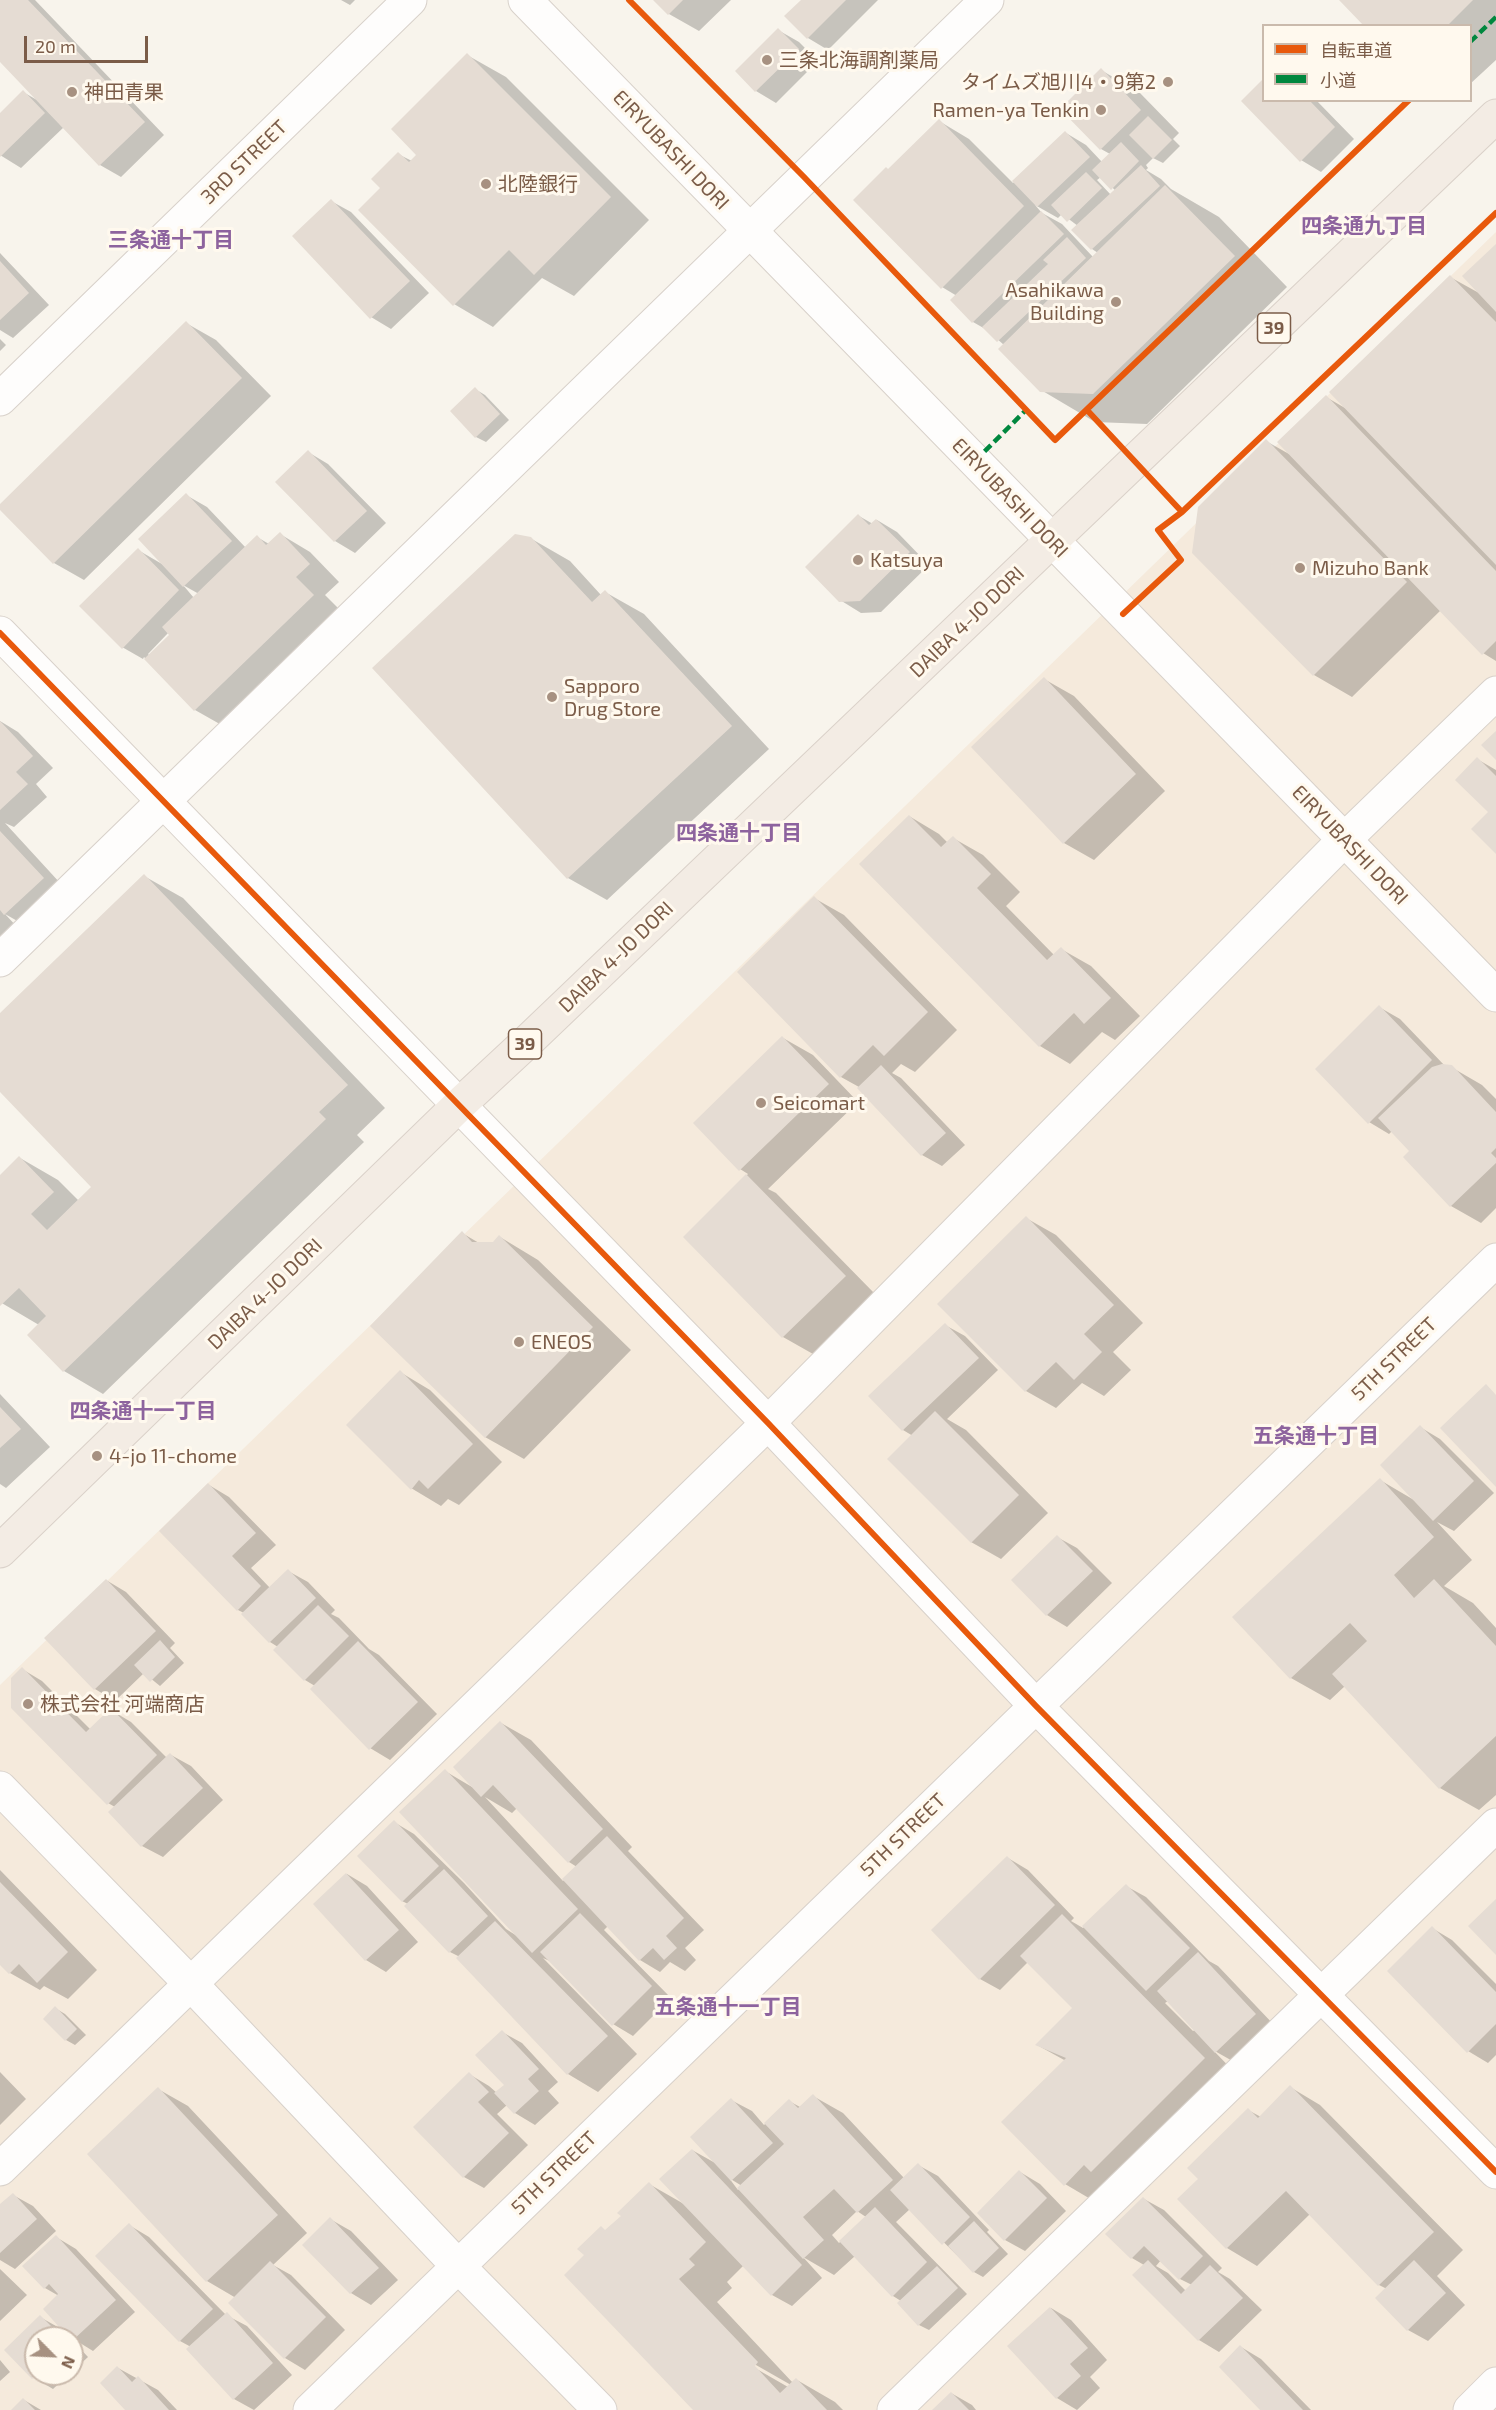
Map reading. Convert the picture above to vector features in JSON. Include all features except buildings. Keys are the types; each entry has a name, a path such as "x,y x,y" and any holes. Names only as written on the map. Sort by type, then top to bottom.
{"highway":[{"name":"39","path":"1052,541 1496,116"},
{"name":"DAIBA 4-JO DORI","path":"0,1551 458,1106 1052,541"}],"street":[{"name":"3RD STREET","path":"0,399 410,0"},
{"name":"EIRYUBASHI DORI","path":"525,0 1496,995"},
{"path":"0,960 987,0"},
{"path":"0,633 768,1423 1036,1706 1496,2172"},
{"path":"0,2169 768,1423 1344,840 1496,693"},
{"name":"5TH STREET","path":"310,2410 1496,1260"},
{"path":"0,1788 191,1984 458,2266 600,2410"},
{"path":"894,2410 1496,1825"},
{"path":"1470,2410 1496,2384"}],"shaded area":[{"path":"1496,232 1496,2410 0,2410 0,1685"}],"marked path":[{"path":"1472,40 1496,17"},
{"path":"975,461 1027,409"}],"cycle path":[{"path":"629,0 804,177 1055,440 1407,102"},
{"path":"1123,614 1181,560 1158,530 1182,512 1496,213"},
{"path":"1087,410 1182,512"},
{"path":"0,633 768,1423 1036,1706 1496,2172"}],"place":[{"name":"三条北海調剤薬局","path":"767,60"},
{"name":"タイムズ旭川4・9第2","path":"1168,82"},
{"name":"神田青果","path":"72,92"},
{"name":"Ramen-ya Tenkin","path":"1101,110"},
{"name":"北陸銀行","path":"486,184"},
{"name":"Asahikawa Building","path":"1116,302"},
{"name":"Katsuya","path":"858,560"},
{"name":"Mizuho Bank","path":"1300,568"},
{"name":"Sapporo Drug Store","path":"552,697"},
{"name":"Seicomart","path":"761,1103"},
{"name":"ENEOS","path":"519,1342"},
{"name":"4-jo 11-chome","path":"97,1456"},
{"name":"株式会社 河端商店","path":"28,1704"}],"district":[{"name":"四条通九丁目","path":"1364,226"},
{"name":"三条通十丁目","path":"171,240"},
{"name":"四条通十丁目","path":"739,833"},
{"name":"四条通十一丁目","path":"143,1411"},
{"name":"五条通十丁目","path":"1316,1436"},
{"name":"五条通十一丁目","path":"728,2007"}]}
